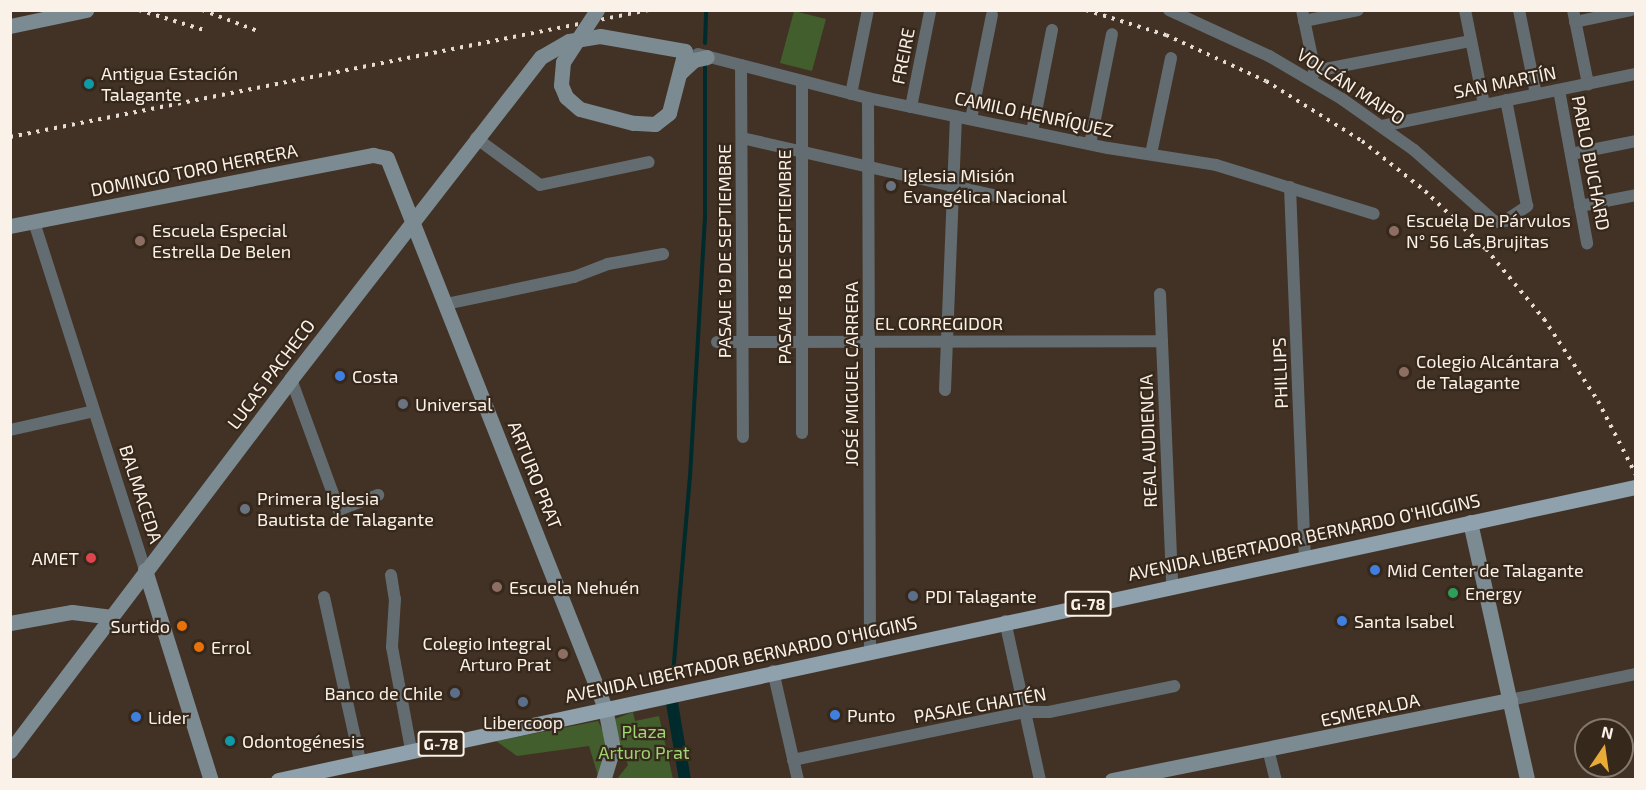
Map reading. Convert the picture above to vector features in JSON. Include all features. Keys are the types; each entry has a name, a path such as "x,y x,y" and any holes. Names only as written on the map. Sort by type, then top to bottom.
{"main road":[{"path":"10,26 86,10"},
{"path":"597,10 563,62 561,85 566,96 580,109 649,125 665,117 676,95 685,51"},
{"name":"LUCAS PACHECO","path":"10,751 145,570 521,79 541,57 559,46 600,36 685,51"},
{"path":"664,47 681,72"},
{"path":"681,72 694,60 707,57"},
{"name":"ARTURO PRAT","path":"384,156 391,164 605,708 614,748 603,780"},
{"name":"DOMINGO TORO HERRERA","path":"10,226 361,157 384,156"},
{"name":"AVENIDA LIBERTADOR BERNARDO O'HIGGINS","path":"278,780 773,671 1635,487"},
{"path":"1470,522 1527,780"},
{"name":"BALMACEDA","path":"145,570 211,780"},
{"path":"10,623 72,612 110,617"},
{"name":"ESMERALDA","path":"1112,780 1510,700"}],"street":[{"path":"851,94 868,10"},
{"name":"VOLCÁN MAIPO","path":"1169,10 1312,75 1445,175 1495,222 1504,221 1527,206 1506,100"},
{"path":"1358,10 1303,16 1312,75 1472,41"},
{"path":"1465,10 1484,104"},
{"path":"1519,10 1536,94"},
{"path":"1588,84 1574,16 1631,10"},
{"name":"FREIRE","path":"912,107 930,12"},
{"path":"971,119 992,15"},
{"path":"1032,132 1052,30"},
{"path":"1090,144 1112,34"},
{"name":"CAMILO HENRÍQUEZ","path":"685,51 868,98 1090,144 1216,165 1374,214"},
{"path":"1151,154 1171,58"},
{"name":"PASAJE 19 DE SEPTIEMBRE","path":"741,64 743,437"},
{"name":"SAN MARTÍN","path":"1382,126 1635,74"},
{"name":"PASAJE 18 DE SEPTIEMBRE","path":"802,81 802,433"},
{"name":"PABLO BUCHARD","path":"1559,90 1587,243"},
{"name":"JOSÉ MIGUEL CARRERA","path":"868,98 870,651"},
{"path":"945,390 956,116"},
{"path":"476,138 540,185 649,162"},
{"path":"742,138 997,196"},
{"path":"1570,154 1635,141"},
{"name":"PHILLIPS","path":"1290,187 1305,557"},
{"path":"1580,206 1635,195"},
{"name":"BALMACEDA","path":"34,222 145,570"},
{"path":"446,304 663,254"},
{"name":"REAL AUDIENCIA","path":"1160,294 1172,586"},
{"name":"EL CORREGIDOR","path":"717,342 1162,341"},
{"path":"291,380 339,510 378,495"},
{"path":"10,430 94,411"},
{"path":"391,575 395,598 392,647 411,750"},
{"path":"324,597 360,761"},
{"path":"1005,621 1040,780"},
{"path":"773,671 798,780"},
{"name":"ESMERALDA","path":"1510,700 1635,674"},
{"name":"PASAJE CHAITÉN","path":"794,760 1024,712 1049,712 1174,686"},
{"path":"1268,749 1276,780"}],"green space":[{"path":"794,11 826,19 812,71 780,63"},
{"name":"Plaza Arturo Prat","path":"633,712 635,721 659,716 673,779 617,779 628,765 612,720"},
{"path":"598,721 606,738 607,761 599,779 589,746 517,756 496,741"}],"waterway":[{"path":"705,43 706,10"},
{"path":"673,674 690,477 705,215 705,67"},
{"path":"672,703 685,780"}],"railway":[{"path":"139,10 204,30"},
{"path":"202,10 258,31"},
{"path":"10,137 649,10"},
{"path":"1086,10 1166,35 1266,81 1362,141 1425,191 1486,249 1544,319 1598,401 1636,475"}],"place":[{"name":"Antigua Estación Talagante","path":"89,84"},
{"name":"Iglesia Misión Evangélica Nacional","path":"891,186"},
{"name":"Escuela De Párvulos N° 56 Las Brujitas","path":"1394,231"},
{"name":"Escuela Especial Estrella De Belen","path":"140,241"},
{"name":"Colegio Alcántara de Talagante","path":"1404,372"},
{"name":"Costa","path":"340,376"},
{"name":"Universal","path":"403,404"},
{"name":"Primera Iglesia Bautista de Talagante","path":"245,509"},
{"name":"AMET","path":"91,558"},
{"name":"Mid Center de Talagante","path":"1375,570"},
{"name":"Escuela Nehuén","path":"497,587"},
{"name":"Energy","path":"1453,593"},
{"name":"PDI Talagante","path":"913,596"},
{"name":"Santa Isabel","path":"1342,621"},
{"name":"Surtido","path":"182,626"},
{"name":"Errol","path":"199,647"},
{"name":"Colegio Integral Arturo Prat","path":"563,654"},
{"name":"Banco de Chile","path":"455,693"},
{"name":"Libercoop","path":"523,702"},
{"name":"Punto","path":"835,715"},
{"name":"Lider","path":"136,717"},
{"name":"Odontogénesis","path":"230,741"}]}
